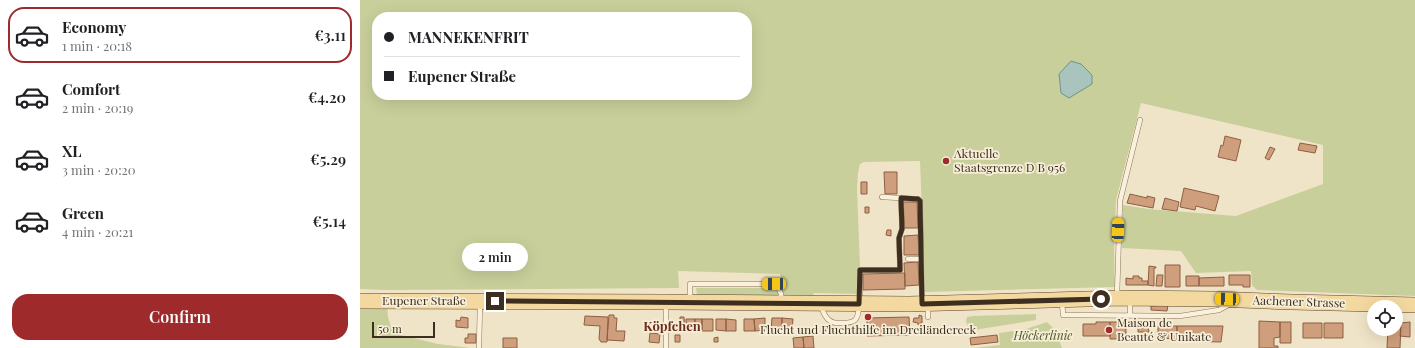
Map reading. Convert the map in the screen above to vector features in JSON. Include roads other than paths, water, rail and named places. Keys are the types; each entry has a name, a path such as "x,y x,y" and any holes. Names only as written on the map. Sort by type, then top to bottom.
{"main road":[{"name":"Aachener Strasse","path":"1015,302 1123,298 1415,304"},
{"name":"Eupener Straße","path":"360,301 820,303 926,308 1015,302"}],"lane":[{"path":"1130,315 1123,298 1120,201 1140,120"},
{"path":"882,197 918,199 920,201 921,259 926,308"},
{"path":"859,304 860,270 900,270 899,238 902,229 901,198"},
{"path":"908,259 921,259"},
{"path":"690,302 690,284 774,284 778,286 782,294 781,303"},
{"path":"1062,300 1063,315 1180,316 1219,310 1238,300"},
{"path":"479,348 480,301"},
{"path":"666,302 666,348"}],"water":[{"path":"1071,61 1081,64 1092,75 1092,84 1069,98 1061,93 1059,74"}],"place":[{"name":"Aktuelle Staatsgrenze D B 956","path":"946,161"},
{"name":"Flucht und Fluchthilfe im Dreiländereck","path":"868,317"},
{"name":"Maison de Beauté & Unikate","path":"1109,330"}],"district":[{"name":"Köpfchen","path":"672,326"}],"park label":[{"name":"Höckerlinie","path":"1043,336"}]}
